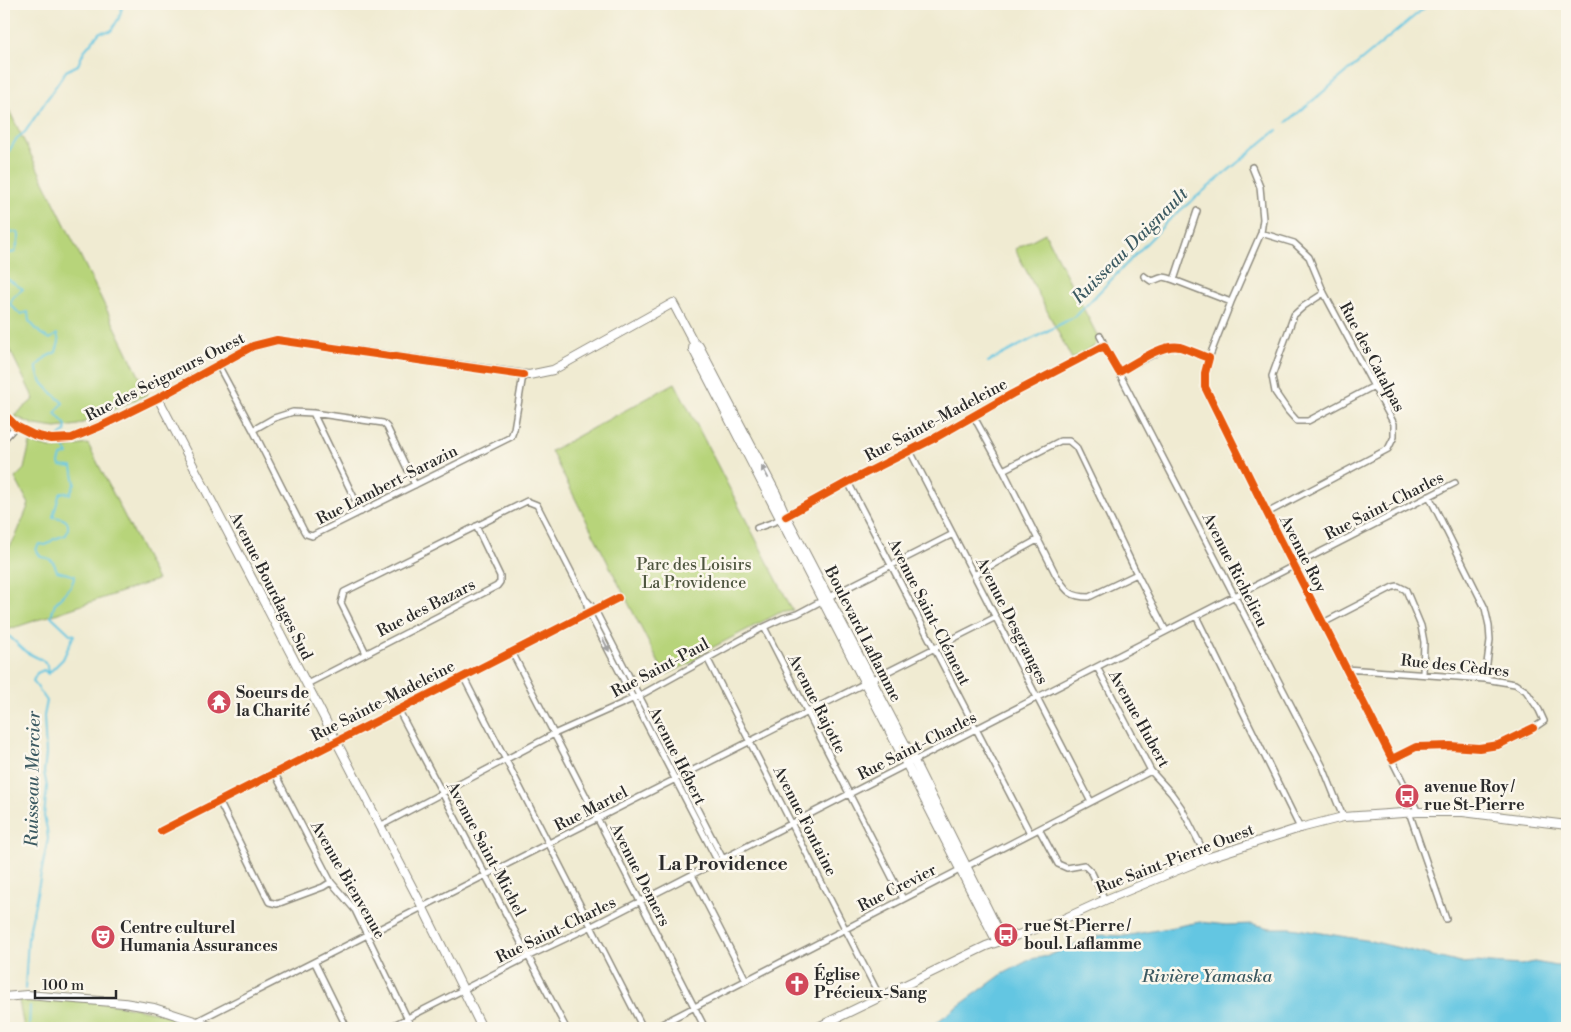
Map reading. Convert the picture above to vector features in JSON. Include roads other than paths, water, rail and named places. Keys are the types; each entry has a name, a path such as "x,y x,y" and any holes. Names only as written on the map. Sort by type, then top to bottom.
{"street":[{"name":"Avenue Roy","path":"1252,166 1260,187 1263,219 1261,233 1231,302 1210,358 1205,373 1205,387 1418,812"},
{"path":"1174,280 1197,211"},
{"name":"Rue des Catalpas","path":"1261,233 1294,244 1309,257 1324,293 1394,424 1394,437 1388,449 1267,513"},
{"path":"1144,276 1151,281 1166,276 1231,302"},
{"path":"1324,293 1294,315 1272,376 1274,392 1297,421 1308,420 1374,386"},
{"name":"Boulevard Laflamme","path":"673,304 694,343 693,349 826,599 1000,941"},
{"name":"Rue des Seigneurs Ouest","path":"4,414 16,426 34,435 51,439 72,438 158,398 253,346 278,340 523,375 536,375 553,370 673,304"},
{"name":"Avenue Richelieu","path":"1100,336 1322,767 1343,817"},
{"name":"Rue Sainte-Madeleine","path":"756,528 774,522 910,451 974,417 1012,394 1104,346"},
{"path":"1119,372 1168,347 1179,347 1210,358"},
{"name":"Rue Lambert-Sarazin","path":"218,365 306,534 312,536 511,436 514,430 523,375"},
{"name":"Avenue Bourdages Sud","path":"158,398 423,908 482,1028"},
{"path":"253,430 274,418 293,412 383,423 387,427 415,485"},
{"path":"313,413 361,512"},
{"path":"974,417 1066,591 1082,597 1089,597 1137,574"},
{"path":"4,439 16,426"},
{"path":"1003,470 1060,441 1069,442 1076,448 1166,631"},
{"name":"Avenue Desgranges","path":"910,451 1091,802"},
{"name":"Avenue Saint-Clément","path":"848,482 1030,833"},
{"name":"Rue Saint-Charles","path":"388,1028 529,956 590,928 1455,483"},
{"path":"1429,496 1485,608 1490,626 1490,640 1485,679"},
{"path":"366,653 341,603 344,592 527,501 537,506 586,601"},
{"name":"Rue des Bazars","path":"307,684 497,586 500,582 500,576 476,526"},
{"name":"Rue Saint-Paul","path":"380,826 554,734 636,697 764,627 797,614 953,534"},
{"path":"974,575 1039,539"},
{"path":"1323,622 1393,587 1398,586 1406,590 1422,626 1424,642 1423,674"},
{"name":"Rue Sainte-Madeleine","path":"161,831 618,598"},
{"name":"Avenue Hébert","path":"586,601 595,610 676,780 720,861"},
{"name":"Avenue Hébert","path":"586,601 589,613 681,777 720,861"},
{"path":"1196,616 1300,828"},
{"name":"Rue Martel","path":"197,1022 996,618"},
{"name":"Avenue Rajotte","path":"764,627 903,899"},
{"name":"Avenue Demers","path":"512,652 705,1028"},
{"name":"Avenue Fontaine","path":"707,658 880,997"},
{"name":"Avenue Hubert","path":"1097,667 1151,771 1181,807 1207,858"},
{"name":"Rue des Cèdres","path":"1346,669 1485,679 1515,684 1526,691 1544,721 1525,734 1498,745 1479,748 1450,746 1416,747 1392,759"},
{"path":"463,676 590,928 643,1028"},
{"name":"Avenue Saint-Michel","path":"398,709 566,1028"},
{"name":"Rue Crevier","path":"654,1028 1151,771"},
{"name":"Avenue Bienvenue","path":"274,772 331,882 355,910 412,1028"},
{"path":"219,801 269,902 277,904 323,887 331,882"},
{"path":"1409,812 1446,918"},
{"name":"Rue Saint-Pierre Ouest","path":"816,1028 1000,941 1059,921 1104,900 1207,858 1300,828 1343,817 1409,812 1463,812 1567,825"},
{"path":"1039,829 1058,864 1067,868 1084,865 1092,873 1104,900"},
{"path":"692,875 746,980"},
{"path":"315,963 347,1028"},
{"path":"4,997 26,996 124,1003 154,1008 216,1028"}],"water":[{"name":"Rivière Yamaska","path":"1200,922 1291,928 1371,941 1461,963 1521,965 1534,962 1557,966 1567,965 1567,1028 1253,1028 1235,1026 1216,1028 931,1028 1001,975 1031,959 1048,956 1090,938 1103,935 1125,936"}],"waterway":[{"path":"4,159 17,138 25,132 66,71 78,65 84,51 100,32 111,31 119,18 123,4"},
{"name":"Ruisseau Daignault","path":"1287,122 1429,4"},
{"name":"Ruisseau Daignault","path":"988,362 1076,316 1171,218 1277,130"},
{"name":"Ruisseau Mercier","path":"4,223 7,224 9,233 18,232 19,237 15,252 4,251"},
{"name":"Ruisseau Mercier","path":"4,277 23,289 13,297 10,304 20,314 28,312 29,321 41,334 50,339 57,334 59,342 56,352 46,357 37,366 37,372 42,382 63,403 55,413 66,425 65,432 60,436"},
{"name":"Ruisseau Mercier","path":"25,989 28,938 48,839 44,816 47,787 44,772 46,754 44,716 47,701 33,681 37,673 44,670 48,674 63,659 75,635 70,634 51,616 55,604 71,586 75,576 57,571 52,561 41,557 36,550 39,544 46,545 54,539 66,535 68,530 68,523 64,519 53,517 59,496 62,492 70,494 75,483 72,467 60,466 61,456 68,454 60,441"},
{"path":"4,633 26,652 42,660 47,665 48,673"},
{"name":"Ruisseau Mercier","path":"29,1028 30,1006"}],"place":[{"name":"Soeurs de la Charité","path":"219,702"},
{"name":"avenue Roy / rue St-Pierre","path":"1407,796"},
{"name":"rue St-Pierre / boul. Laflamme","path":"1006,935"},
{"name":"Centre culturel Humania Assurances","path":"103,937"},
{"name":"Église Précieux-Sang","path":"797,984"}],"district":[{"name":"La Providence","path":"723,864"}],"park label":[{"name":"Parc des Loisirs La Providence","path":"694,574"}]}
